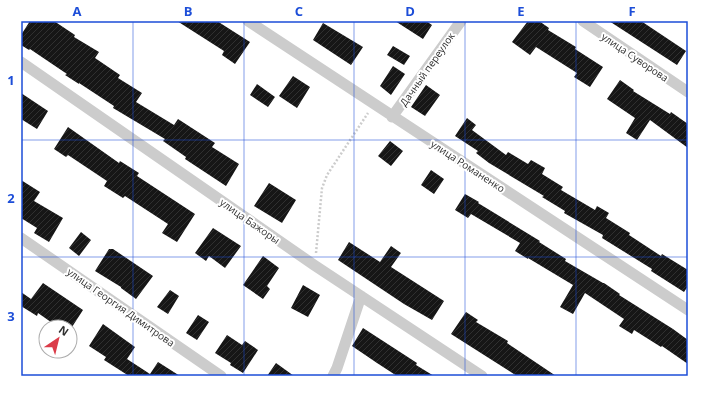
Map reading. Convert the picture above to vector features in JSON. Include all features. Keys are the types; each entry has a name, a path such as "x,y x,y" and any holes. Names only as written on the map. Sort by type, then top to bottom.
{"street":[{"name":"улица Романенко","path":"248,21 688,310"},
{"name":"Дачный переулок","path":"392,117 461,21"},
{"name":"улица Суворова","path":"583,21 688,92"},
{"name":"улица Бажоры","path":"21,62 314,265 482,376"},
{"name":"улица Георгия Димитрова","path":"21,238 221,376"},
{"path":"333,376 361,296"}],"path":[{"path":"314,265 322,188 327,175 374,104"}],"building":[{"path":"30,21 54,21 75,35 74,37 99,52 95,58 120,75 118,78 142,93 136,102 174,125 178,119 215,143 212,147 239,164 226,186 185,159 186,157 163,141 165,139 113,108 114,106 65,75 67,74 30,49 29,50 21,45 21,35"},
{"path":"177,21 217,21 250,42 235,64 222,55 224,51"},
{"path":"395,21 426,21 432,25 423,39"},
{"path":"528,21 539,21 549,28 548,30 576,47 575,49 603,67 590,87 574,77 577,73 536,47 530,55 512,42"},
{"path":"609,21 641,21 686,51 677,65"},
{"path":"323,23 363,47 351,65 313,40"},
{"path":"393,46 410,56 404,65 387,55"},
{"path":"393,66 405,74 391,95 380,86"},
{"path":"293,76 310,87 297,108 279,96"},
{"path":"620,80 634,90 633,91 670,114 671,112 688,124 688,148 650,120 637,140 626,133 635,118 607,99"},
{"path":"257,84 275,97 268,107 250,95"},
{"path":"426,85 440,95 425,116 411,107"},
{"path":"21,93 48,111 37,129 21,119"},
{"path":"467,118 476,125 472,130 506,155 508,152 528,164 531,160 545,168 542,174 563,187 561,190 595,210 597,206 609,213 606,218 630,233 629,235 661,256 662,254 688,270 688,286 684,292 651,271 652,269 602,238 603,235 564,213 565,211 542,197 544,196 489,163 476,153 478,151 455,136"},
{"path":"68,127 119,163 120,161 139,173 137,176 195,214 177,242 162,233 168,224 125,196 123,198 104,186 107,181 68,155 66,157 54,149"},
{"path":"390,141 403,151 391,166 378,156"},
{"path":"431,170 444,179 434,194 421,185"},
{"path":"21,180 40,192 34,201 63,218 49,242 34,233 37,228 21,218"},
{"path":"269,183 296,200 282,223 254,206"},
{"path":"465,194 540,241 539,242 566,259 565,261 604,283 620,294 619,295 688,340 688,364 662,346 661,347 634,330 632,334 619,326 624,319 585,293 573,314 560,307 573,285 515,251 520,243 471,214 468,218 455,210"},
{"path":"213,228 241,246 225,268 209,256 206,261 195,253"},
{"path":"81,232 91,240 79,256 69,248"},
{"path":"349,242 380,262 391,246 401,253 391,267 444,301 432,320 404,304 338,260"},
{"path":"109,249 113,249 153,276 136,299 121,287 95,271"},
{"path":"263,256 279,268 267,286 270,289 263,299 243,285"},
{"path":"43,283 83,310 77,319 47,319 38,313 37,316 21,306 21,292 31,299"},
{"path":"303,285 320,295 308,317 291,308"},
{"path":"170,290 179,296 168,314 157,307"},
{"path":"466,312 478,320 476,322 508,341 507,343 556,376 517,376 451,334"},
{"path":"198,315 209,322 197,340 186,333"},
{"path":"103,324 135,347 127,359 150,374 158,362 180,376 129,376 104,360 106,357 89,346"},
{"path":"363,328 417,363 416,365 434,376 397,376 377,363 352,346"},
{"path":"227,335 242,345 245,341 258,350 243,373 215,353"},
{"path":"276,363 294,376 267,376"}]}
